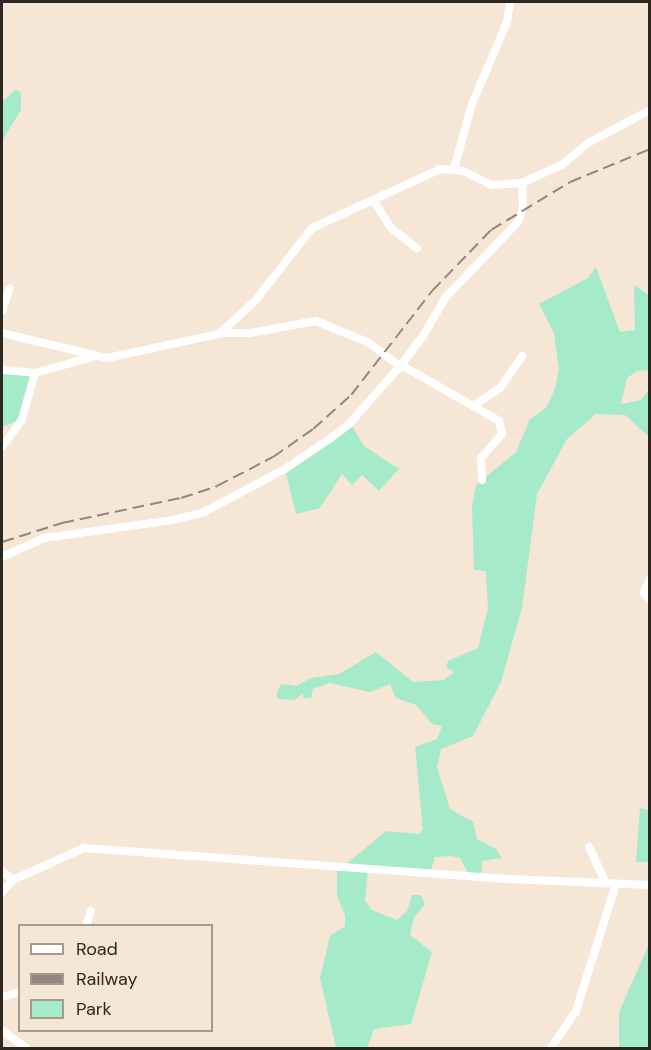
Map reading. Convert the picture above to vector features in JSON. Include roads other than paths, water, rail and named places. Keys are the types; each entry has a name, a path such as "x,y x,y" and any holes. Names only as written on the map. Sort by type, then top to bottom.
{"street":[{"path":"454,169 472,104 507,22 510,2"},
{"path":"221,333 281,271 306,232 440,169 454,169 492,185 522,183 563,164 588,143 650,110"},
{"path":"2,556 44,538 173,520 204,512 285,469 331,438 350,423 401,365 423,336 445,298 518,222 524,208 522,183"},
{"path":"373,200 391,228 417,249"},
{"path":"2,311 10,288"},
{"path":"2,370 35,373 90,359 107,358 221,333 249,333 316,321 369,342 401,365 473,406 503,427 481,458 482,480"},
{"path":"2,333 90,359"},
{"path":"473,406 500,388 522,357"},
{"path":"2,447 22,419 35,373"},
{"path":"650,578 644,593 650,600"},
{"path":"589,847 606,883"},
{"path":"2,892 13,880 84,848 650,885"},
{"path":"2,872 13,880"},
{"path":"552,1048 576,1011 616,884"},
{"path":"87,924 91,910"},
{"path":"2,997 18,993"},
{"path":"2,1029 26,1048"}],"railway":[{"path":"2,542 62,523 181,498 217,486 273,457 313,429 351,395 432,291 491,230 570,182 650,149"}]}
